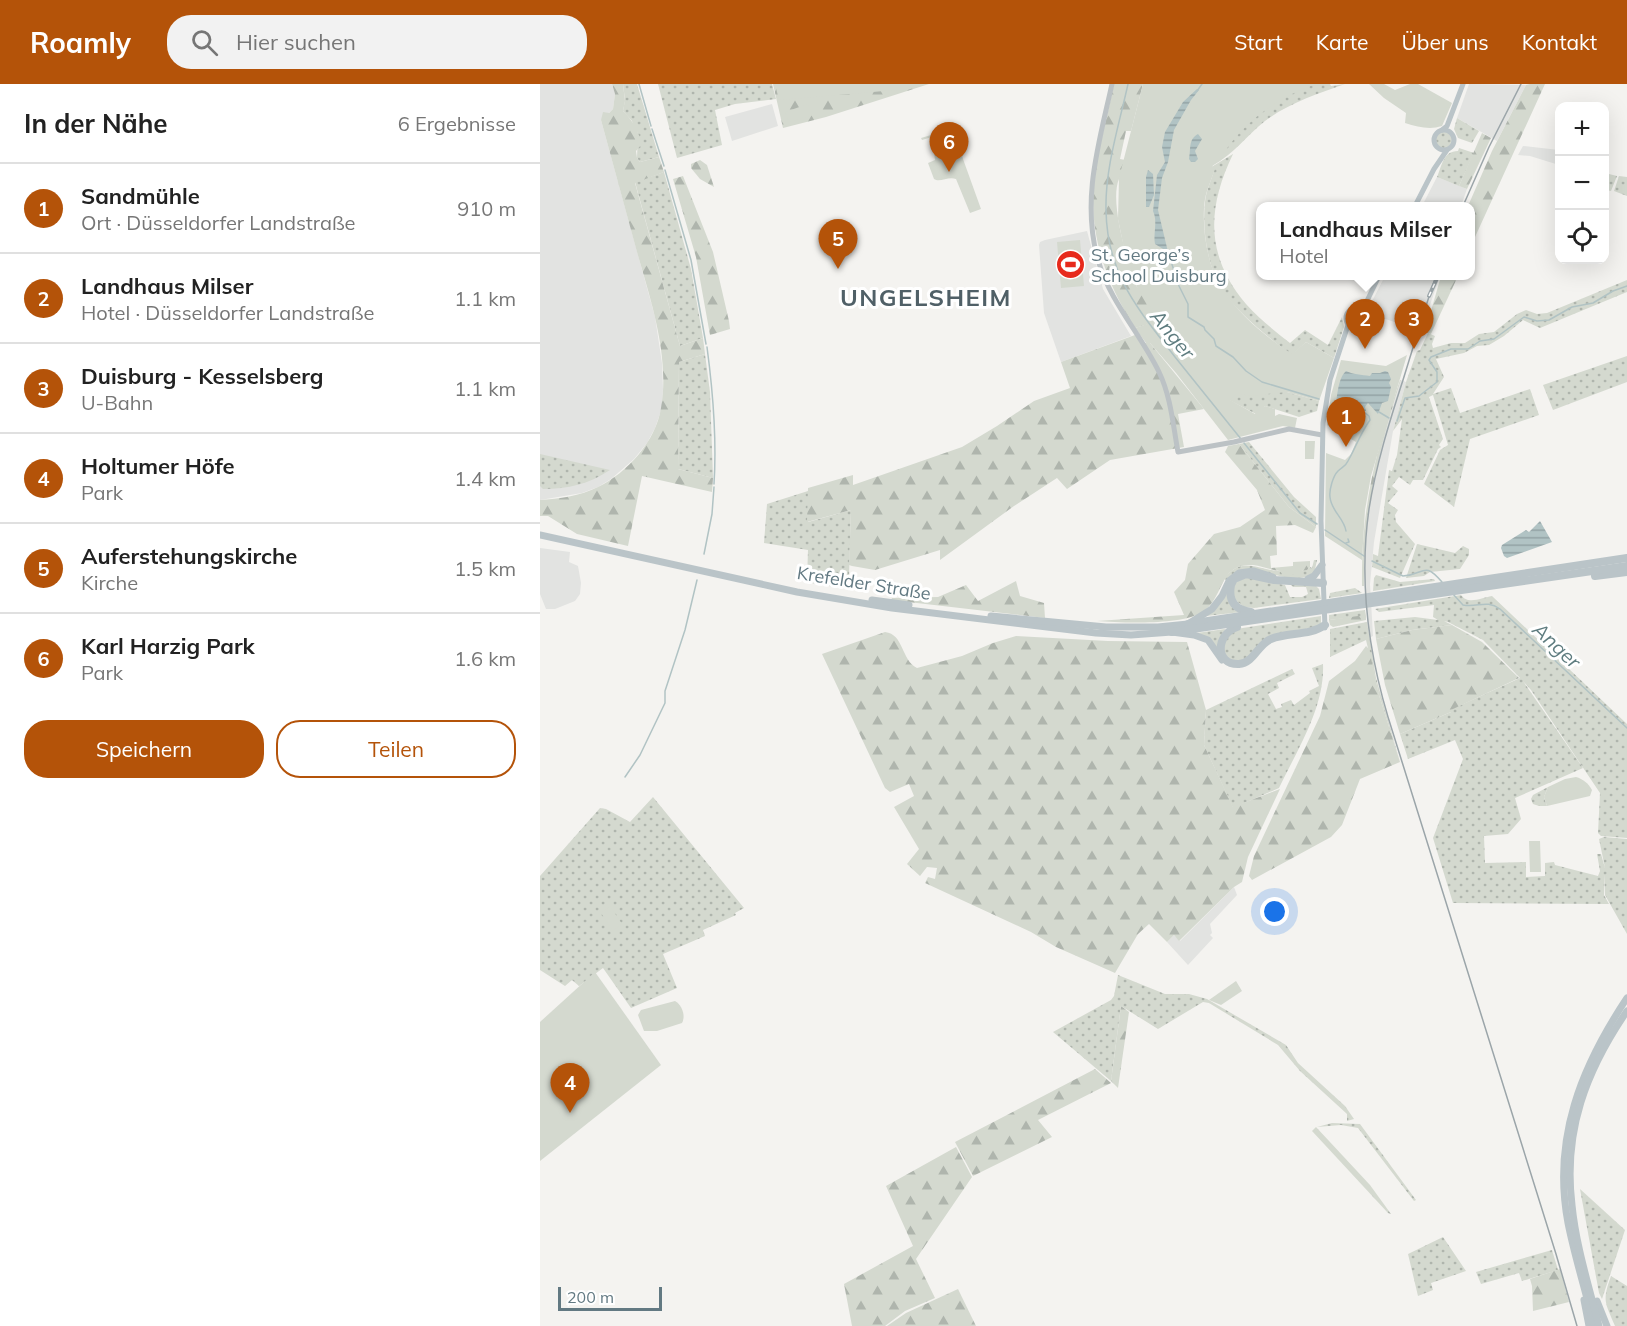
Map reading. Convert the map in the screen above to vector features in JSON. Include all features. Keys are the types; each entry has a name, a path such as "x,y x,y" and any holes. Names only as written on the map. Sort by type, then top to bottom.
{"highway":[{"name":"Krefelder Straße","path":"540,534 759,581 930,608 1106,627 1158,627 1188,624"},
{"name":"Krefelder Straße","path":"540,534 797,592 892,608 1088,633 1131,635 1172,632 1194,635 1212,644 1224,662 1240,666 1250,662 1273,641 1325,628"},
{"path":"1172,632 1251,622 1318,608 1627,557"},
{"path":"1308,579 1314,576 1322,565"},
{"path":"1446,588 1456,592 1627,566"},
{"path":"1188,624 1212,609 1222,596 1229,581 1239,573 1254,571 1275,578 1323,581"},
{"path":"1554,577 1627,572"},
{"path":"1270,612 1244,611 1235,607 1229,593 1234,579 1246,574 1274,580 1323,581"},
{"path":"1188,624 1270,612 1318,608"},
{"path":"1251,622 1233,628 1224,635 1220,646 1227,660 1244,663 1272,639 1325,628"},
{"path":"1594,1326 1578,1266 1566,1206 1564,1162 1578,1090 1590,1061 1627,998"},
{"path":"1599,1326 1572,1206 1570,1163 1574,1128 1590,1073 1606,1042 1627,1011"},
{"path":"1578,1266 1589,1326"},
{"path":"1588,1283 1592,1287 1607,1326"}],"main road":[{"path":"1418,202 1439,155 1434,139 1436,134 1447,126 1463,84"},
{"path":"1434,169 1454,143 1451,133 1454,110"},
{"path":"1442,130 1451,133"},
{"path":"1438,149 1447,150"},
{"path":"1325,628 1322,565 1322,435 1326,399 1335,364 1343,345 1351,332 1365,324 1367,317 1364,307 1377,280"},
{"path":"1357,308 1370,293"},
{"path":"1343,345 1348,325 1347,314 1351,309 1357,308 1365,312"},
{"path":"1348,325 1355,329"}],"street":[{"path":"1112,84 1092,177 1090,201 1092,230 1098,261 1108,287 1162,380 1170,407 1178,452 1246,440 1289,429 1322,435"}],"shaded area":[{"path":"540,84 612,84 615,94 613,109 601,120 655,317 662,363 663,389 662,408 655,428 634,459 598,487 582,493 540,500"},
{"path":"1469,84 1526,85 1497,141 1457,118"},
{"path":"1197,89 1199,90 1174,130 1168,162 1162,178 1158,210 1168,252 1155,244 1153,211 1157,175 1165,162 1162,147 1165,132 1183,102"},
{"path":"772,104 778,126 732,141 725,117"},
{"path":"1198,134 1202,139 1195,151 1198,159 1191,162 1189,159 1191,142"},
{"path":"1523,146 1555,150 1555,164 1530,156 1518,155"},
{"path":"1148,170 1153,174 1154,195 1149,207 1146,207 1146,177"},
{"path":"1437,177 1467,189 1462,202 1424,202"},
{"name":"St. George’s School Duisburg","path":"1087,231 1103,289 1131,336 1061,362 1044,313 1039,245 1045,240"},
{"path":"1383,280 1439,280 1423,325 1418,322 1416,329 1370,314 1368,310"},
{"path":"1346,371 1370,376 1372,373 1388,372 1391,387 1388,401 1382,403 1378,414 1368,403 1365,407 1366,411 1363,412 1364,418 1359,417 1352,424 1348,420 1342,423 1335,412 1339,385"},
{"path":"1401,380 1406,382 1393,431 1374,542 1370,584 1373,636 1369,638 1364,573 1368,510 1379,452"},
{"path":"1540,521 1552,542 1507,558 1504,556 1502,545 1526,530 1529,532"},
{"path":"540,548 570,552 569,562 578,566 581,583 580,594 575,601 555,609 546,609 540,594"},
{"path":"1234,887 1237,895 1210,924 1212,933 1210,935 1213,938 1188,965 1167,942 1174,935 1180,941"}],"green space":[{"path":"612,84 623,84 625,101 623,111 635,126 641,141 636,151 637,158 640,162 659,157 664,172 635,183 680,346 703,338 705,354 679,362 678,469 713,478 712,492 642,476 628,546 577,534 548,516 540,516 540,500 584,493 609,481 629,465 647,444 661,408 663,369 658,329 601,120 603,112 609,113 613,109 615,94"},
{"path":"623,84 637,84 659,157 640,162 637,158 638,133 632,121 623,111 625,100"},
{"path":"658,84 772,84 776,99 735,104 715,110 722,145 677,158"},
{"path":"773,84 929,84 826,117 783,128"},
{"path":"775,84 926,84 898,93 896,90 779,100"},
{"path":"1114,84 1143,84 1131,131 1126,131 1120,159 1136,162 1119,179 1116,202 1125,249 1137,287 1166,302 1160,321 1135,328 1107,273 1096,235 1094,216 1093,195 1097,163"},
{"path":"1143,84 1316,84 1302,89 1264,111 1232,142 1223,157 1212,166 1215,169 1204,209 1206,245 1212,269 1236,307 1263,333 1292,354 1306,342 1334,358 1319,401 1287,392 1249,396 1237,393 1230,400 1255,414 1265,406 1275,409 1275,416 1279,414 1297,418 1295,428 1283,426 1228,440 1176,373 1150,343 1146,343 1135,328 1160,320 1137,287 1126,258 1118,219 1119,178"},
{"path":"1204,84 1330,84 1331,86 1345,84 1274,115 1227,156 1212,166"},
{"path":"1369,84 1384,84 1395,90 1410,84 1418,84 1452,103 1442,126 1428,128 1415,126 1405,123 1406,113"},
{"path":"1545,84 1475,237 1475,202 1470,202 1492,151 1526,85"},
{"path":"808,104 812,115 789,122 785,112"},
{"path":"1457,118 1479,131 1472,143 1458,138 1454,129"},
{"path":"951,129 955,130 981,209 970,213 956,179 934,179 928,163 935,160 932,137 922,140 921,138"},
{"path":"1441,132 1447,132 1452,140 1450,146 1441,148 1436,143 1436,137"},
{"path":"1482,133 1491,138 1467,189 1459,186"},
{"path":"1459,148 1474,153 1459,186 1437,177 1446,156 1458,151"},
{"path":"1233,154 1218,193 1215,213 1214,231 1223,268 1246,304 1290,343 1305,330 1328,345 1342,317 1344,327 1334,358 1306,342 1292,355 1244,315 1227,297 1216,279 1205,235 1204,212 1207,190 1214,171 1208,169"},
{"path":"700,160 707,165 714,187 700,179 691,168 691,164"},
{"path":"664,172 691,269 703,338 680,346 635,182"},
{"path":"1609,174 1617,176 1611,191 1609,191"},
{"path":"683,176 713,252 729,321 730,329 710,335 696,257 673,179"},
{"path":"1619,176 1627,177 1627,196 1614,191"},
{"path":"1146,177 1287,392 1319,401 1317,411 1299,417 1265,406 1256,414 1229,400"},
{"name":"St. George’s School Duisburg","path":"1080,240 1084,286 1061,288 1057,242"},
{"path":"1440,280 1456,280 1431,334 1425,332"},
{"path":"1627,280 1627,292 1540,328 1523,320 1489,345 1477,346 1464,353 1436,359 1444,377 1433,394 1451,388 1460,413 1530,389 1539,415 1470,439 1454,507 1424,484 1440,450 1448,445 1433,395 1429,397 1443,439 1439,445 1441,447 1423,480 1413,480 1410,485 1399,477 1392,486 1398,491 1388,503 1398,510 1395,515 1396,522 1415,544 1400,578 1372,567 1373,554 1378,556 1389,470 1392,471 1397,455 1402,419 1393,431 1417,351 1420,350 1428,333 1435,336 1433,348 1451,343 1465,343 1479,334 1494,332 1517,314 1526,310 1537,314 1547,313"},
{"path":"1354,310 1360,310 1365,318 1363,324 1354,326 1349,321 1349,315"},
{"path":"1135,335 1141,343 1150,343 1204,409 1178,414 1184,447 1110,460 1067,489 1057,478 940,560 940,550 875,570 852,566 849,565 851,510 807,522 808,488 853,475 853,485 962,447 1034,401 1070,388 1061,362"},
{"path":"705,354 710,392 713,478 678,469 679,362"},
{"path":"1407,355 1371,476 1365,510 1362,560 1325,536 1326,453 1345,460 1351,454 1356,442 1327,425 1331,395 1341,360 1386,366"},
{"path":"1627,356 1627,382 1553,410 1543,385"},
{"path":"1400,380 1379,456 1369,507 1364,586 1362,586 1364,531 1371,481 1383,432"},
{"path":"1305,441 1315,441 1314,459 1305,459"},
{"path":"1249,442 1294,497 1316,517 1316,527 1289,507 1239,444"},
{"path":"1239,444 1289,507 1316,527 1313,533 1295,525 1276,526 1277,555 1270,556 1271,568 1293,566 1293,562 1310,561 1310,567 1298,575 1282,574 1280,571 1253,565 1241,566 1227,576 1208,608 1189,618 1149,622 1097,621 1184,615 1174,592 1185,580 1188,564 1214,534 1240,527 1265,510 1257,490 1225,452 1228,446"},
{"path":"540,454 610,470 578,485 543,489 540,486"},
{"path":"808,491 808,522 851,510 849,577 846,589 811,583 807,580 808,550 764,543 767,504"},
{"path":"1417,544 1455,553 1463,546 1469,549 1469,555 1460,569 1430,572 1424,576 1406,578"},
{"path":"1314,560 1317,560 1314,574 1302,578 1246,570 1236,573 1227,581 1224,579 1230,572 1243,566 1278,571 1300,571 1312,568"},
{"path":"1376,575 1400,582 1434,579 1435,581 1373,591"},
{"path":"1243,577 1285,585 1290,597 1302,597 1308,594 1306,587 1291,585 1315,585 1319,589 1321,599 1254,608 1244,607 1234,599 1234,584"},
{"path":"1016,581 1020,596 1044,603 1045,618 891,600 892,598 938,597 966,585 978,601"},
{"path":"1227,586 1241,612 1206,616"},
{"path":"1355,588 1362,593 1329,598 1330,593"},
{"path":"1461,595 1467,600 1492,596 1627,724 1627,838 1601,836 1598,833 1600,793 1531,690 1523,681 1583,768 1515,798 1521,819 1508,834 1484,836 1485,863 1526,862 1526,877 1545,876 1545,863 1554,862 1555,865 1598,876 1600,871 1597,854 1601,854 1605,868 1599,839 1604,837 1627,839 1627,934 1605,895 1605,874 1604,895 1609,904 1453,903 1433,838 1463,759 1455,740 1408,759 1400,734 1520,678 1483,640 1448,622 1444,621 1452,625 1412,630 1376,639 1374,621 1415,617 1438,620 1433,617 1434,605 1379,612 1375,609"},
{"path":"1365,610 1366,616 1329,620 1329,615"},
{"path":"1321,616 1319,626 1270,637 1250,657 1236,662 1225,656 1223,642 1236,629"},
{"path":"1366,616 1366,620 1333,627 1330,625 1329,620"},
{"path":"1367,622 1376,678 1400,762 1379,695 1366,640 1330,657 1330,629"},
{"path":"1452,625 1482,642 1519,678 1451,712 1400,734 1385,685 1376,639 1412,630"},
{"path":"1225,629 1219,652 1197,633"},
{"path":"885,632 896,637 908,659 917,668 962,656 1016,636 1187,642 1206,710 1204,745 1233,807 1280,789 1248,857 1242,882 1234,887 1179,941 1174,935 1167,942 1149,924 1138,934 1115,973 925,883 928,877 935,879 937,868 927,867 920,876 907,864 919,849 894,807 914,796 909,784 890,792 885,788 822,654"},
{"path":"1366,646 1369,649 1379,695 1400,762 1360,779 1342,825 1331,837 1252,880 1249,876 1254,856 1320,716 1329,681 1355,661"},
{"path":"1323,664 1320,696 1315,712 1279,788 1233,808 1204,745 1206,710 1292,669 1295,674 1277,683 1279,688 1268,694 1276,709 1291,700 1294,705 1310,693 1309,691 1319,686 1312,668"},
{"path":"1576,777 1592,790 1590,796 1547,806 1544,797 1548,787 1565,779"},
{"path":"1548,787 1544,797 1547,806 1533,804 1531,799 1533,795"},
{"path":"653,797 744,908 735,913 736,915 703,930 705,936 663,954 677,988 631,1008 603,968 579,986 572,980 565,986 540,970 540,876 600,808 630,822"},
{"path":"1529,841 1540,841 1541,872 1530,872"},
{"path":"610,906 622,924 613,931 601,913"},
{"path":"595,972 661,1065 540,1161 540,1022"},
{"path":"1118,975 1165,994 1189,994 1207,999 1286,1045 1298,1063 1345,1106 1354,1119 1347,1121 1347,1114 1300,1071 1278,1045 1209,1003 1203,1002 1158,1029 1121,1006 1111,1081 1053,1032 1111,1000 1114,996"},
{"path":"1236,981 1242,991 1221,1005 1209,1000"},
{"path":"675,1001 683,1011 682,1023 657,1031 644,1031 638,1015 641,1010"},
{"path":"1121,1006 1129,1012 1118,1088 1111,1081"},
{"path":"1095,1069 1111,1083 1038,1120 1052,1137 973,1176 955,1142"},
{"path":"1332,1123 1360,1124 1416,1200 1414,1201 1358,1128 1341,1125 1317,1127"},
{"path":"1316,1127 1370,1185 1391,1214 1312,1131"},
{"path":"956,1147 972,1177 916,1259 935,1298 905,1311 885,1326 852,1326 844,1284 913,1246 886,1186"},
{"path":"1580,1189 1625,1230 1602,1299 1599,1293"},
{"path":"1443,1237 1466,1271 1431,1283 1433,1290 1418,1296 1408,1254"},
{"path":"1552,1250 1558,1270 1522,1281 1519,1273 1481,1284 1476,1272"},
{"path":"1560,1269 1569,1302 1533,1311 1530,1279"},
{"path":"1611,1276 1627,1286 1627,1326 1615,1326 1607,1306 1606,1291"},
{"path":"958,1289 976,1326 887,1326 906,1313"}],"waterway":[{"path":"639,84 651,126"},
{"name":"Anger","path":"1128,84 1113,147 1106,194 1108,233 1112,254 1137,307 1241,439"},
{"path":"1197,91 1202,84"},
{"path":"652,129 664,166"},
{"path":"665,170 691,260 706,344"},
{"path":"1168,252 1179,286 1188,304 1188,317 1204,327 1214,339 1216,346 1233,357 1246,371 1262,382 1319,399"},
{"path":"1397,421 1405,398 1419,396 1437,382 1437,372 1429,360 1431,357 1451,349 1468,349 1480,341 1494,339 1524,317 1537,321 1549,320 1572,307 1593,303 1627,286"},
{"path":"707,347 714,415 714,484"},
{"path":"1346,531 1331,502 1330,491 1334,476 1347,463 1370,420 1364,412"},
{"path":"1379,412 1389,418"},
{"name":"Anger","path":"1244,443 1300,513 1317,524"},
{"path":"704,554 712,514 714,487"},
{"name":"Anger","path":"1325,530 1364,556"},
{"name":"Anger","path":"1346,543 1349,542 1348,539"},
{"name":"Anger","path":"1372,561 1403,576 1427,570 1442,582"},
{"path":"625,777 640,755 665,703 665,691 685,630 697,580"},
{"name":"Anger","path":"1453,594 1463,605 1486,604 1500,609 1627,728"}],"tram line":[{"path":"1465,202 1521,84"},
{"path":"1435,280 1388,428 1372,493 1366,535 1367,614 1375,666 1388,717 1577,1326"}],"railway":[{"path":"1429,296 1436,280"}],"place":[{"name":"Karl Harzig Park","path":"949,172"},
{"name":"St. George’s School Duisburg","path":"1070,264"},
{"name":"Auferstehungskirche","path":"838,269"},
{"name":"Landhaus Milser","path":"1365,349"},
{"name":"Duisburg - Kesselsberg","path":"1414,349"},
{"name":"Sandmühle","path":"1346,447"},
{"name":"Holtumer Höfe","path":"570,1113"}],"district":[{"name":"UNGELSHEIM","path":"926,297"}]}
